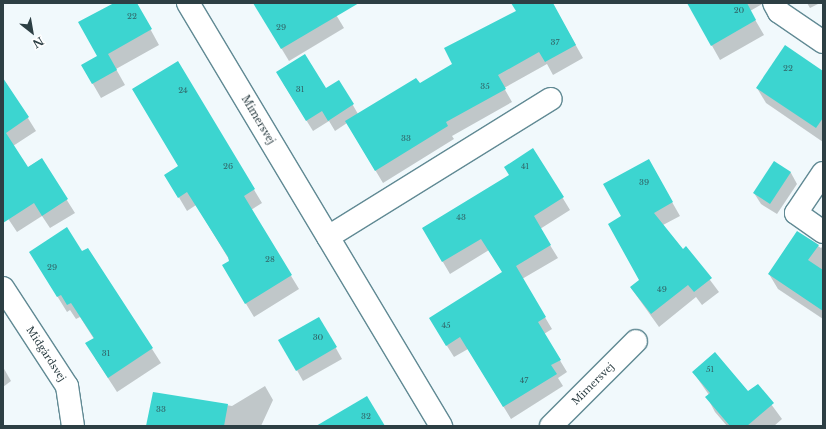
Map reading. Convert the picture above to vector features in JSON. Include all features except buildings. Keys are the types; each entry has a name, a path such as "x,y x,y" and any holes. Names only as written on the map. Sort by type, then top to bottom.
{"street":[{"name":"Mimersvej","path":"188,3 441,426"},
{"path":"774,3 779,12 823,42"},
{"path":"328,237 551,99"},
{"path":"823,173 796,213 823,232"},
{"name":"Midgårdsvej","path":"3,288 66,386 73,426"},
{"name":"Mimersvej","path":"551,426 636,341"}]}
